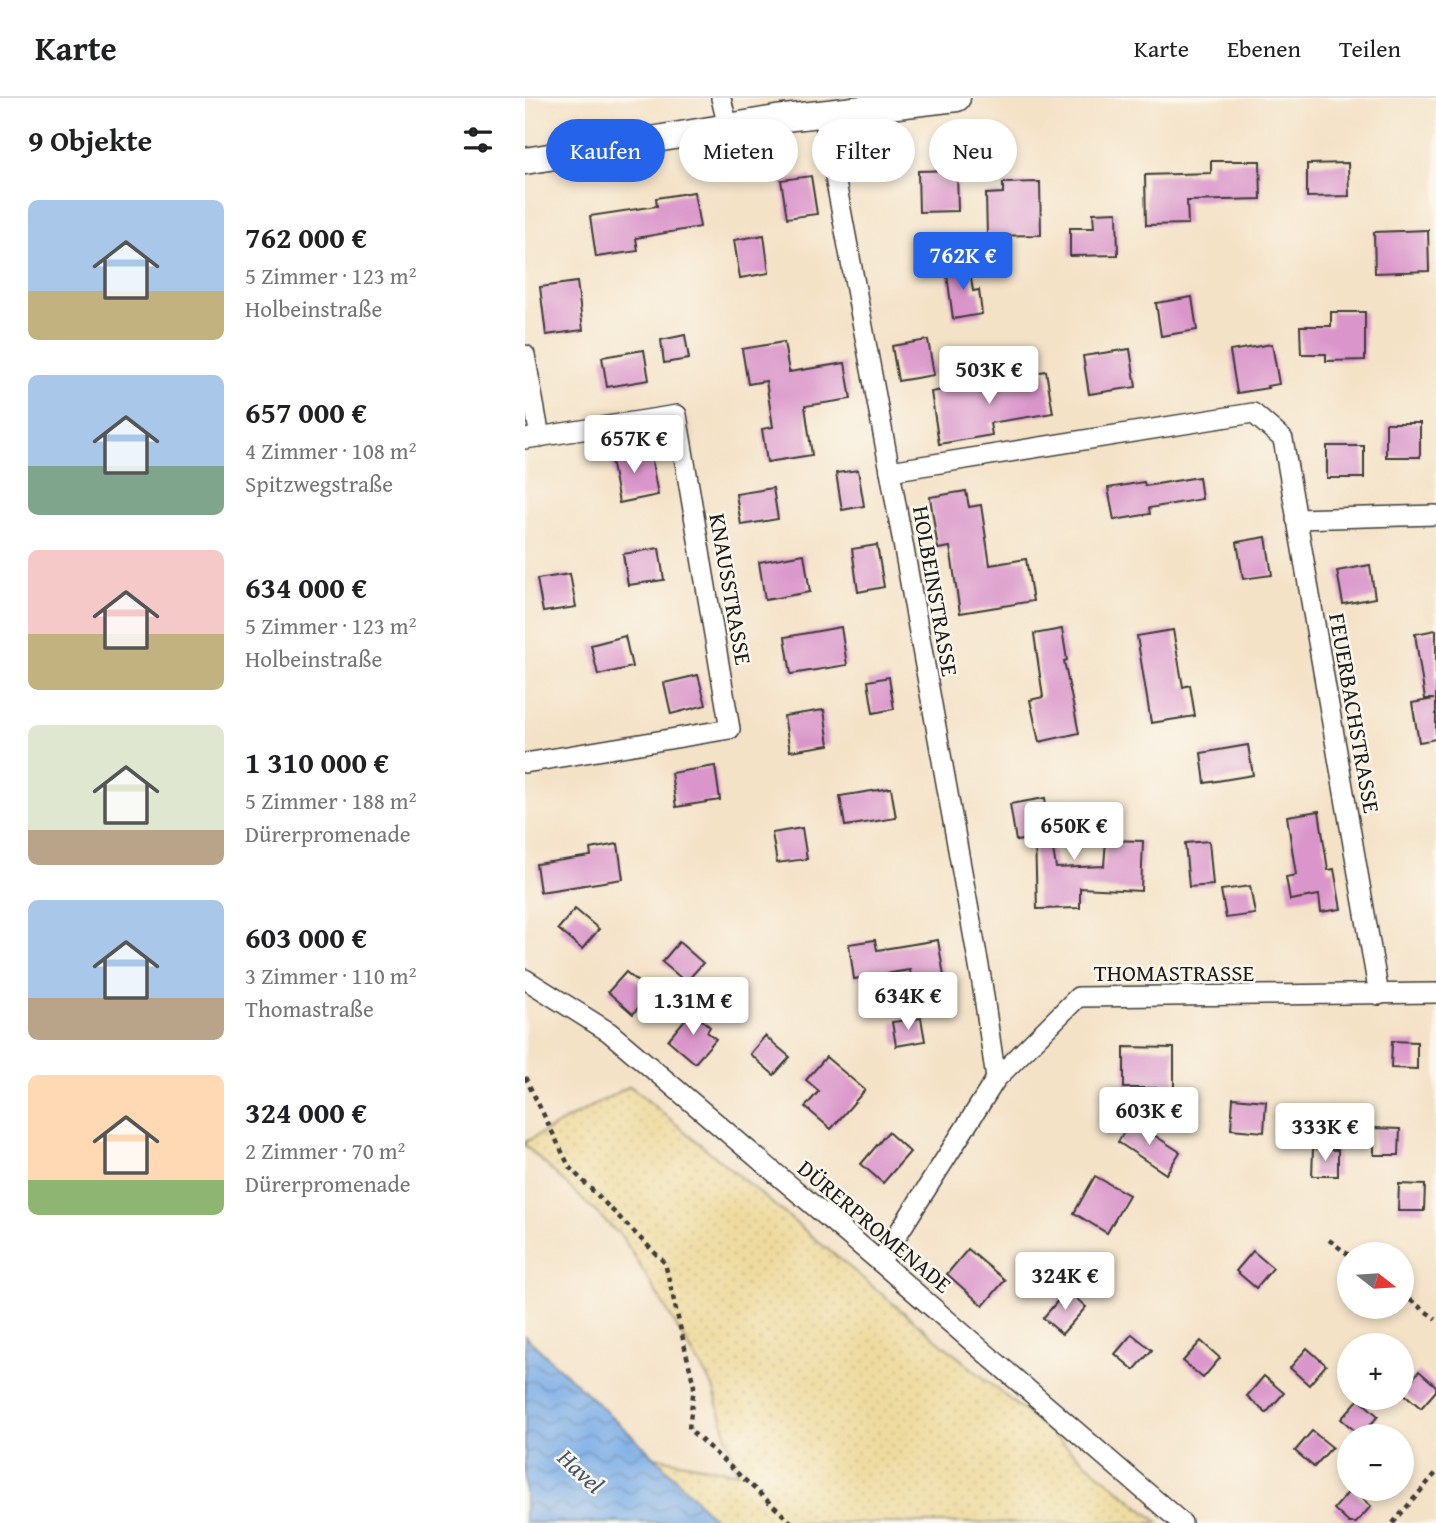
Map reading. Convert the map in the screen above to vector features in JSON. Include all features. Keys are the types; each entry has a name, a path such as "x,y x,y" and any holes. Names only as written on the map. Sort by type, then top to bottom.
{"main road":[{"path":"782,119 957,98"},
{"path":"525,161 679,135"}],"street":[{"path":"721,98 726,119"},
{"name":"HOLBEINSTRASSE","path":"823,113 982,983 996,1079"},
{"path":"525,355 532,438"},
{"name":"FEUERBACHSTRASSE","path":"890,471 1253,413 1283,439 1379,995"},
{"name":"KNAUSSTRASSE","path":"525,763 730,729 677,415 532,438"},
{"path":"1296,519 1436,516"},
{"name":"DÜRERPROMENADE","path":"525,979 609,1032 1182,1523"},
{"name":"THOMASTRASSE","path":"880,1262 996,1079 1078,997 1436,993"}],"path":[{"path":"525,1077 570,1168 665,1263 694,1386 689,1429 792,1523"},
{"path":"1329,1240 1337,1246"},
{"path":"1414,1303 1436,1319"},
{"path":"1393,1523 1436,1473"}],"sand":[{"path":"630,1086 1159,1523 718,1523 655,1457 737,1473 713,1387 623,1238 525,1145 525,1142"}],"water":[{"name":"Havel","path":"525,1336 655,1457 718,1523 525,1523"}],"building":[{"path":"1211,161 1260,161 1261,199 1187,201 1188,224 1146,225 1145,175 1211,173"},
{"path":"1348,163 1349,196 1307,197 1307,164"},
{"path":"918,171 929,171 929,182 957,182 958,211 919,212"},
{"path":"811,176 817,214 787,218 781,182 798,182 798,178"},
{"path":"1040,182 1041,235 987,236 986,194 1003,193 1003,183"},
{"path":"694,192 700,227 636,238 638,251 596,257 590,216 657,206 656,198"},
{"path":"1117,212 1118,255 1070,256 1070,228 1094,228 1093,213"},
{"path":"1428,230 1429,271 1375,273 1374,232"},
{"path":"764,235 769,273 740,278 734,240"},
{"path":"969,263 973,291 979,290 982,314 953,319 946,267"},
{"path":"577,282 583,330 546,335 540,287"},
{"path":"1192,297 1197,330 1161,336 1156,303"},
{"path":"1331,312 1365,312 1365,360 1326,361 1326,354 1301,354 1300,326 1331,326"},
{"path":"685,335 689,359 664,363 661,340"},
{"path":"928,340 934,375 898,381 892,346"},
{"path":"784,342 789,372 845,363 851,399 805,406 812,455 767,462 762,429 773,427 766,381 748,384 742,349"},
{"path":"1272,344 1279,384 1237,393 1230,351"},
{"path":"1130,349 1136,387 1089,394 1083,356"},
{"path":"644,350 649,380 607,387 602,357"},
{"path":"1046,371 1053,413 990,423 992,435 939,444 931,392"},
{"path":"1386,423 1420,423 1420,457 1386,457"},
{"path":"649,446 658,495 619,503 610,454"},
{"path":"1327,446 1364,446 1364,478 1327,478"},
{"path":"858,470 864,506 842,510 836,473"},
{"path":"1199,477 1202,499 1149,508 1150,514 1114,520 1108,488 1144,482 1145,486"},
{"path":"773,488 778,519 741,525 736,494"},
{"path":"966,491 969,507 981,505 990,565 1026,559 1033,601 960,613 950,547 938,549 930,497"},
{"path":"1266,537 1272,575 1243,579 1237,542"},
{"path":"877,545 884,587 858,592 852,549"},
{"path":"659,548 664,580 628,585 623,554"},
{"path":"804,554 810,592 765,600 759,562"},
{"path":"1370,565 1375,598 1343,604 1337,571"},
{"path":"570,574 576,607 543,612 537,579"},
{"path":"841,627 847,665 791,674 785,637"},
{"path":"1062,629 1067,660 1064,661 1079,733 1039,742 1030,700 1043,697 1034,634"},
{"path":"1173,630 1183,687 1190,685 1195,716 1151,723 1137,636"},
{"path":"1436,630 1436,739 1419,742 1412,703 1434,699 1425,699 1415,634"},
{"path":"625,636 632,667 598,675 591,645"},
{"path":"698,675 706,705 671,714 664,683"},
{"path":"889,677 894,709 873,713 868,681"},
{"path":"824,710 829,745 790,751 784,716"},
{"path":"1248,745 1253,775 1205,783 1201,753"},
{"path":"715,766 720,800 676,807 671,773"},
{"path":"891,788 896,818 845,826 840,796"},
{"path":"1045,798 1056,868 1104,866 1106,840 1143,841 1141,891 1080,888 1080,908 1037,909 1035,838 1016,841 1010,804"},
{"path":"1319,811 1328,870 1334,869 1341,909 1321,912 1319,895 1290,900 1286,877 1296,875 1287,816"},
{"path":"802,828 807,859 777,863 772,833"},
{"path":"1209,841 1213,885 1189,887 1185,843"},
{"path":"618,844 623,879 540,892 536,864 591,856 590,849"},
{"path":"1250,886 1255,914 1226,918 1221,890"},
{"path":"575,909 599,929 582,949 558,929"},
{"path":"875,940 877,950 938,940 944,976 912,981 910,970 854,979 849,944"},
{"path":"679,942 703,963 686,982 662,962"},
{"path":"626,972 651,993 633,1014 608,992"},
{"path":"692,1011 710,1027 707,1032 716,1039 695,1063 668,1040"},
{"path":"921,1018 925,1041 896,1046 892,1022"},
{"path":"765,1036 790,1057 774,1075 750,1054"},
{"path":"1392,1041 1417,1042 1417,1069 1391,1068"},
{"path":"1124,1047 1174,1048 1174,1088 1124,1088"},
{"path":"826,1057 865,1090 831,1129 805,1107 819,1091 806,1080"},
{"path":"1233,1098 1266,1101 1264,1132 1231,1129"},
{"path":"1131,1120 1180,1152 1166,1174 1118,1142"},
{"path":"1374,1128 1400,1129 1399,1155 1374,1155"},
{"path":"888,1132 910,1152 883,1183 861,1164"},
{"path":"1313,1149 1338,1150 1338,1176 1312,1176"},
{"path":"1095,1176 1129,1195 1107,1233 1074,1213"},
{"path":"1399,1184 1425,1185 1424,1211 1398,1211"},
{"path":"968,1249 1005,1280 983,1306 947,1274"},
{"path":"1253,1251 1273,1268 1256,1288 1236,1271"},
{"path":"1067,1290 1086,1307 1062,1334 1043,1318"},
{"path":"1132,1334 1152,1350 1134,1370 1115,1354"},
{"path":"1201,1341 1220,1358 1203,1378 1183,1361"},
{"path":"1307,1348 1326,1365 1309,1385 1290,1368"},
{"path":"1419,1371 1436,1386 1436,1391 1421,1408 1414,1402 1414,1377"},
{"path":"1264,1376 1284,1393 1266,1413 1247,1396"},
{"path":"1349,1410 1371,1410 1378,1416 1371,1424 1347,1424 1341,1419"},
{"path":"1312,1431 1332,1447 1314,1467 1295,1451"},
{"path":"1341,1501 1365,1501 1371,1506 1356,1523 1349,1523 1334,1509"}]}
